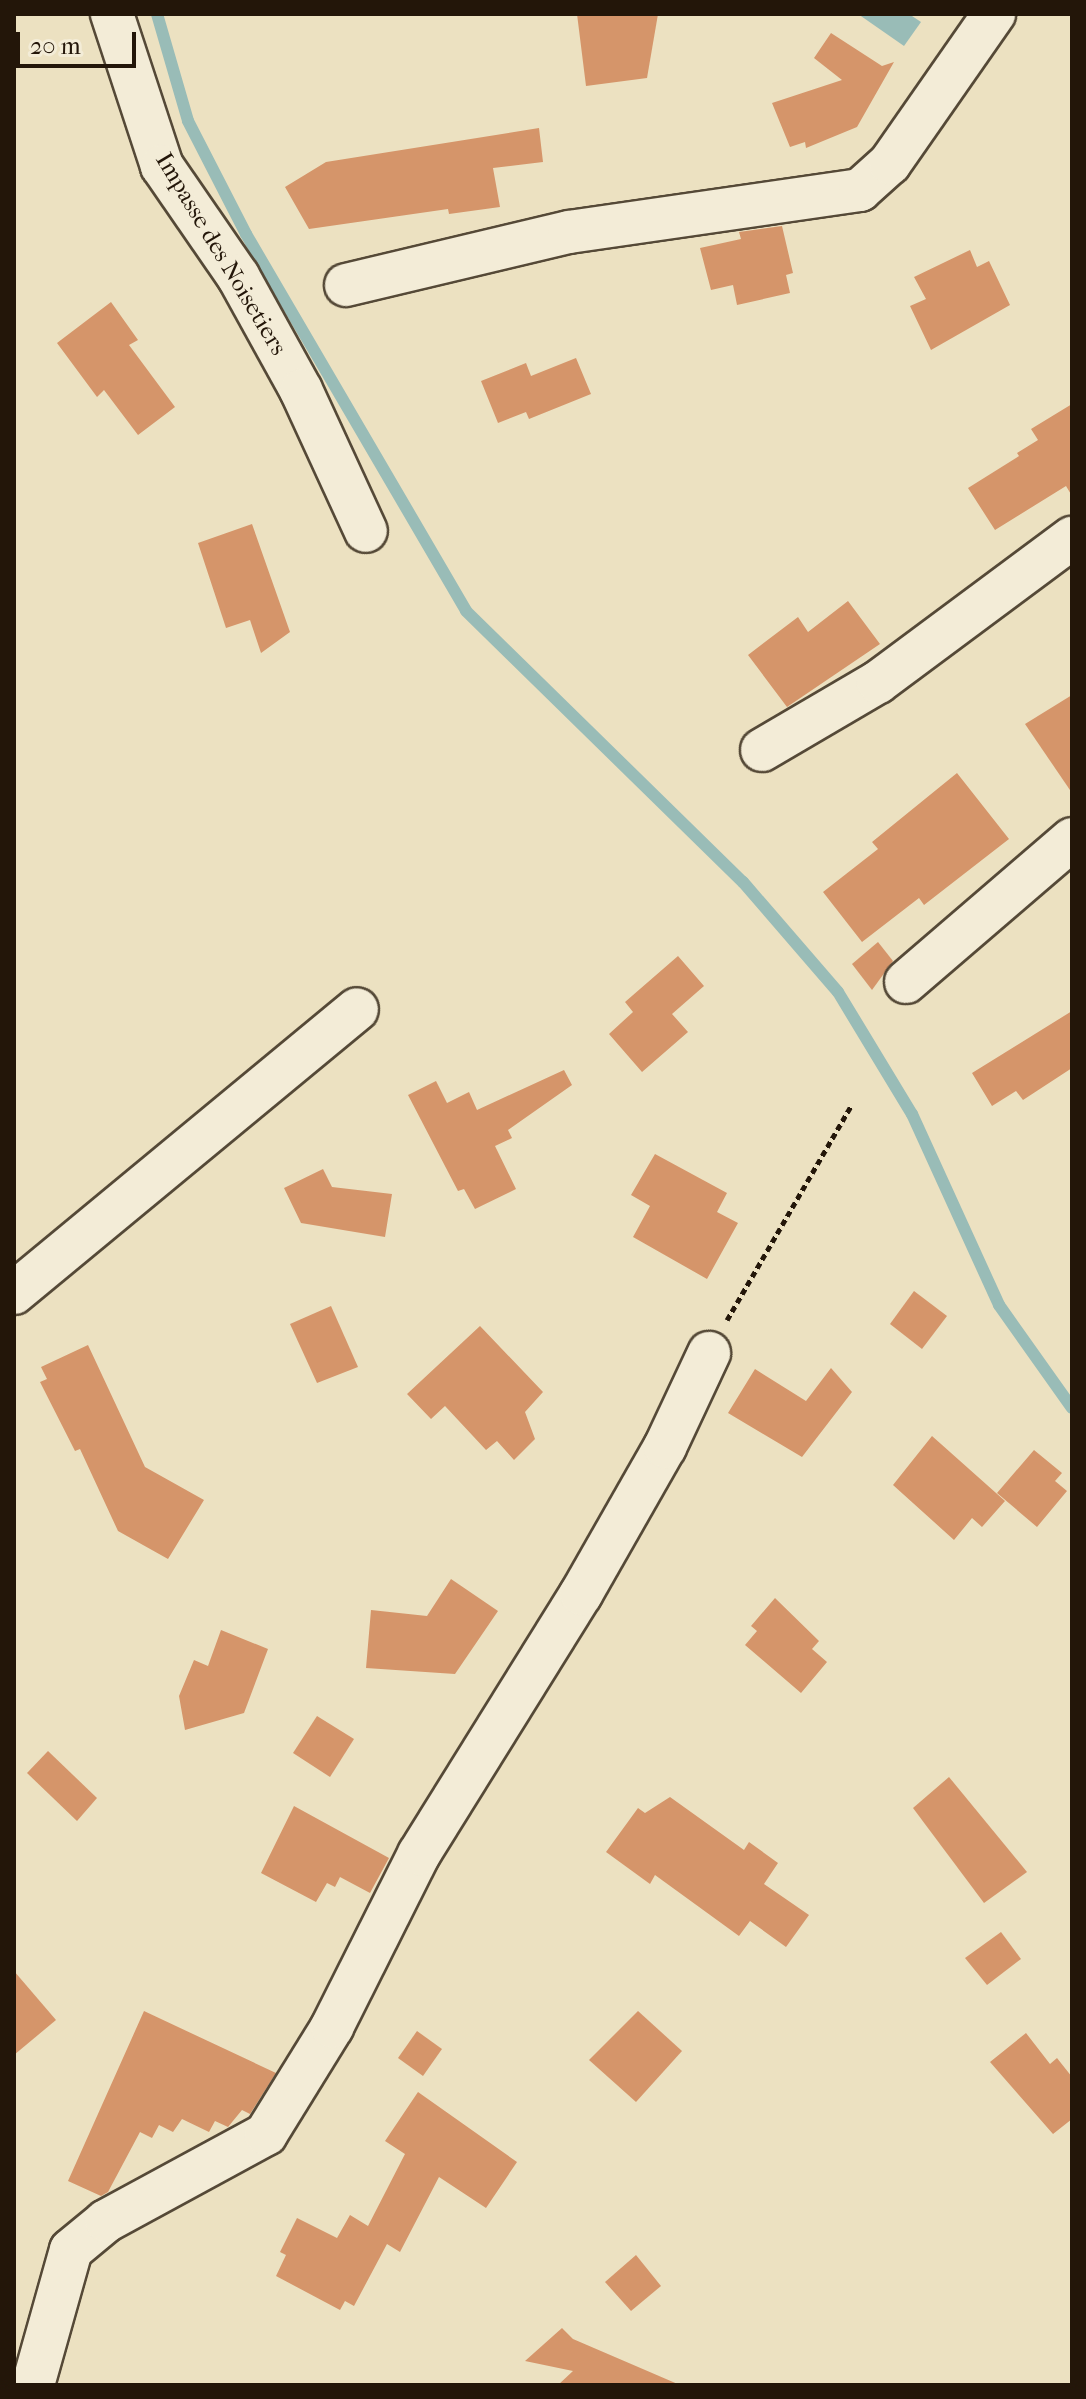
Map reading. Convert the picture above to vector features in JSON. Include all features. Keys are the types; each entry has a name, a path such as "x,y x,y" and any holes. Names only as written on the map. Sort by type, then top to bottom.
{"street":[{"name":"Impasse des Noisetiers","path":"112,14 162,166 238,276 301,390 366,531"},
{"path":"346,285 569,232 860,190 890,163 994,14"},
{"path":"762,750 878,682 1072,538"},
{"path":"906,982 1072,839"},
{"path":"14,1293 357,1009"},
{"path":"33,2385 71,2250 106,2221 266,2134 332,2027 419,1854 581,1594 665,1447 709,1353"}],"path":[{"path":"709,1353 851,1106"}],"water":[{"path":"858,14 909,14 921,22 904,46"}],"building":[{"path":"577,14 658,14 647,78 586,86"},
{"path":"831,33 882,66 894,62 857,127 806,148 805,142 790,147 772,103 842,80 814,58"},
{"path":"539,128 543,162 493,168 500,207 449,214 448,209 309,229 285,187 326,162"},
{"path":"782,226 793,273 786,275 790,293 737,305 733,285 711,290 700,248 741,239 739,232"},
{"path":"970,250 977,267 989,261 1010,305 931,350 910,306 926,299 914,277"},
{"path":"111,302 138,340 129,345 175,407 138,435 104,390 97,397 57,343"},
{"path":"576,358 591,394 529,419 526,412 498,423 481,381 526,363 531,376"},
{"path":"1072,404 1072,496 1066,486 995,530 968,488 1019,456 1017,453 1038,440 1031,429"},
{"path":"252,524 290,632 261,653 250,620 226,628 198,543"},
{"path":"848,601 880,644 787,707 748,655 798,617 808,632"},
{"path":"1072,695 1072,793 1025,724"},
{"path":"957,773 1009,839 924,905 919,898 862,942 823,892 878,849 872,842"},
{"path":"878,942 893,961 872,990 852,964"},
{"path":"678,956 704,986 672,1014 688,1032 642,1072 609,1034 633,1012 625,1002"},
{"path":"1072,1011 1072,1068 1023,1100 1016,1091 992,1106 972,1073"},
{"path":"564,1070 572,1085 508,1130 512,1138 495,1146 516,1189 475,1209 464,1189 458,1191 408,1095 436,1081 447,1103 469,1092 477,1110"},
{"path":"655,1154 727,1193 717,1212 738,1223 707,1279 633,1237 650,1206 631,1195"},
{"path":"323,1169 332,1187 392,1194 385,1237 301,1223 284,1188"},
{"path":"914,1291 947,1316 922,1349 890,1324"},
{"path":"331,1306 358,1367 317,1383 290,1324"},
{"path":"480,1326 543,1392 525,1412 535,1439 514,1460 497,1441 486,1450 445,1406 431,1419 407,1394"},
{"path":"88,1345 145,1467 204,1500 168,1559 118,1531 80,1449 75,1451 40,1382 47,1379 41,1367"},
{"path":"831,1368 852,1392 802,1457 728,1413 755,1369 806,1401"},
{"path":"932,1436 1005,1501 982,1527 972,1518 954,1540 893,1485"},
{"path":"1034,1450 1062,1473 1055,1481 1067,1491 1037,1527 997,1493"},
{"path":"451,1579 498,1611 455,1674 366,1668 371,1610 427,1616"},
{"path":"775,1598 819,1641 812,1649 827,1662 801,1693 745,1645 757,1631 751,1626"},
{"path":"221,1630 268,1649 244,1713 185,1730 179,1696 194,1660 208,1666"},
{"path":"317,1716 354,1739 330,1777 293,1753"},
{"path":"48,1751 97,1798 77,1821 27,1773"},
{"path":"949,1777 1027,1872 984,1903 913,1808"},
{"path":"670,1797 744,1850 749,1842 778,1863 764,1884 809,1915 786,1947 750,1921 739,1936 655,1875 650,1884 606,1852 638,1808 645,1813"},
{"path":"294,1806 389,1858 370,1893 340,1877 335,1887 327,1883 316,1902 261,1873"},
{"path":"1001,1932 1021,1959 987,1985 965,1958"},
{"path":"14,1971 56,2020 14,2055"},
{"path":"144,2011 276,2073 250,2114 242,2110 228,2127 215,2121 209,2132 182,2119 173,2132 159,2125 152,2138 140,2132 108,2192 101,2196 68,2181"},
{"path":"638,2011 682,2051 636,2102 589,2060"},
{"path":"417,2031 442,2049 423,2076 398,2058"},
{"path":"1026,2033 1050,2064 1057,2058 1072,2077 1072,2119 1053,2134 990,2062"},
{"path":"418,2092 517,2162 486,2208 439,2177 400,2252 387,2244 354,2306 345,2301 340,2310 276,2276 286,2255 280,2252 297,2218 337,2238 350,2215 368,2226 405,2154 385,2141"},
{"path":"636,2255 661,2286 631,2311 605,2282"},
{"path":"562,2328 573,2339 680,2385 558,2385 573,2371 525,2361"}],"waterway":[{"path":"157,14 188,121 246,234 466,611 743,882 838,992 912,1114 999,1305 1072,1408"}]}
